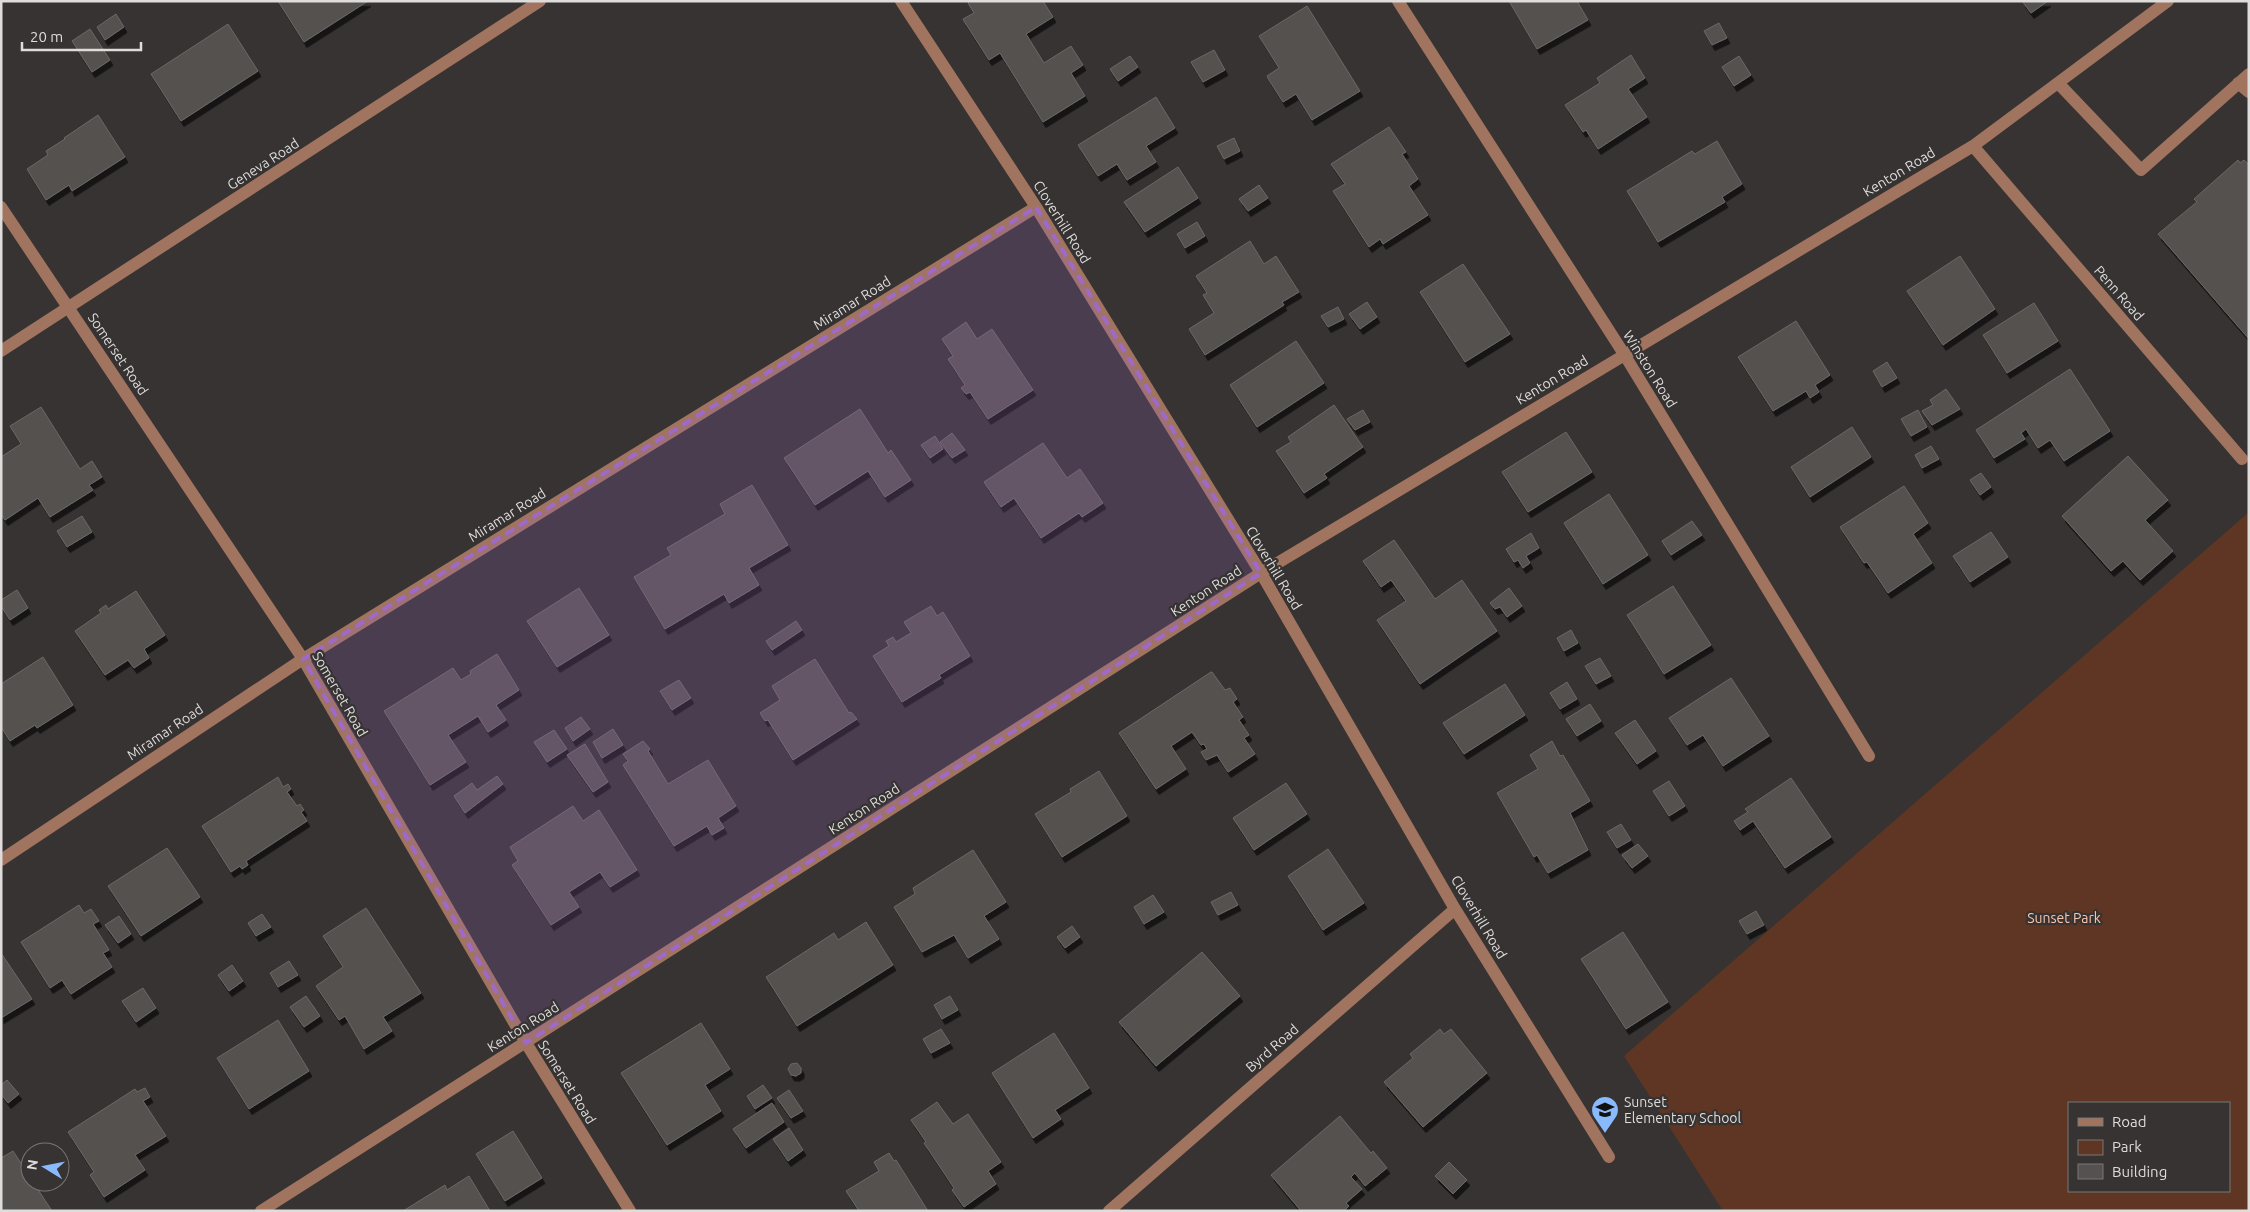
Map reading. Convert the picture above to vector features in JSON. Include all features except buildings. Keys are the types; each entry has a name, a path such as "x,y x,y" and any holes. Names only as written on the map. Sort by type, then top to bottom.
{"street":[{"name":"Geneva Road","path":"1,351 540,1"},
{"name":"Cloverhill Road","path":"901,1 1036,207 1261,573 1455,909 1610,1157"},
{"name":"Winston Road","path":"1398,1 1624,354 1870,756"},
{"name":"Kenton Road","path":"261,1211 526,1044 1261,573 1973,146 2168,1"},
{"path":"2058,83 2141,170 2249,74"},
{"path":"2238,83 2249,92"},
{"name":"Penn Road","path":"1973,146 2242,459"},
{"name":"Somerset Road","path":"1,207 303,659 526,1044 630,1211"},
{"name":"Miramar Road","path":"1,860 303,659 1036,207"},
{"name":"Byrd Road","path":"1108,1211 1455,909"}],"highlighted area":[{"path":"1036,207 1261,573 526,1043 303,659"}],"green space":[{"name":"Sunset Park","path":"2249,512 2249,1211 1723,1211 1624,1056"}],"place":[{"name":"Sunset Elementary School","path":"1605,1134"}]}
